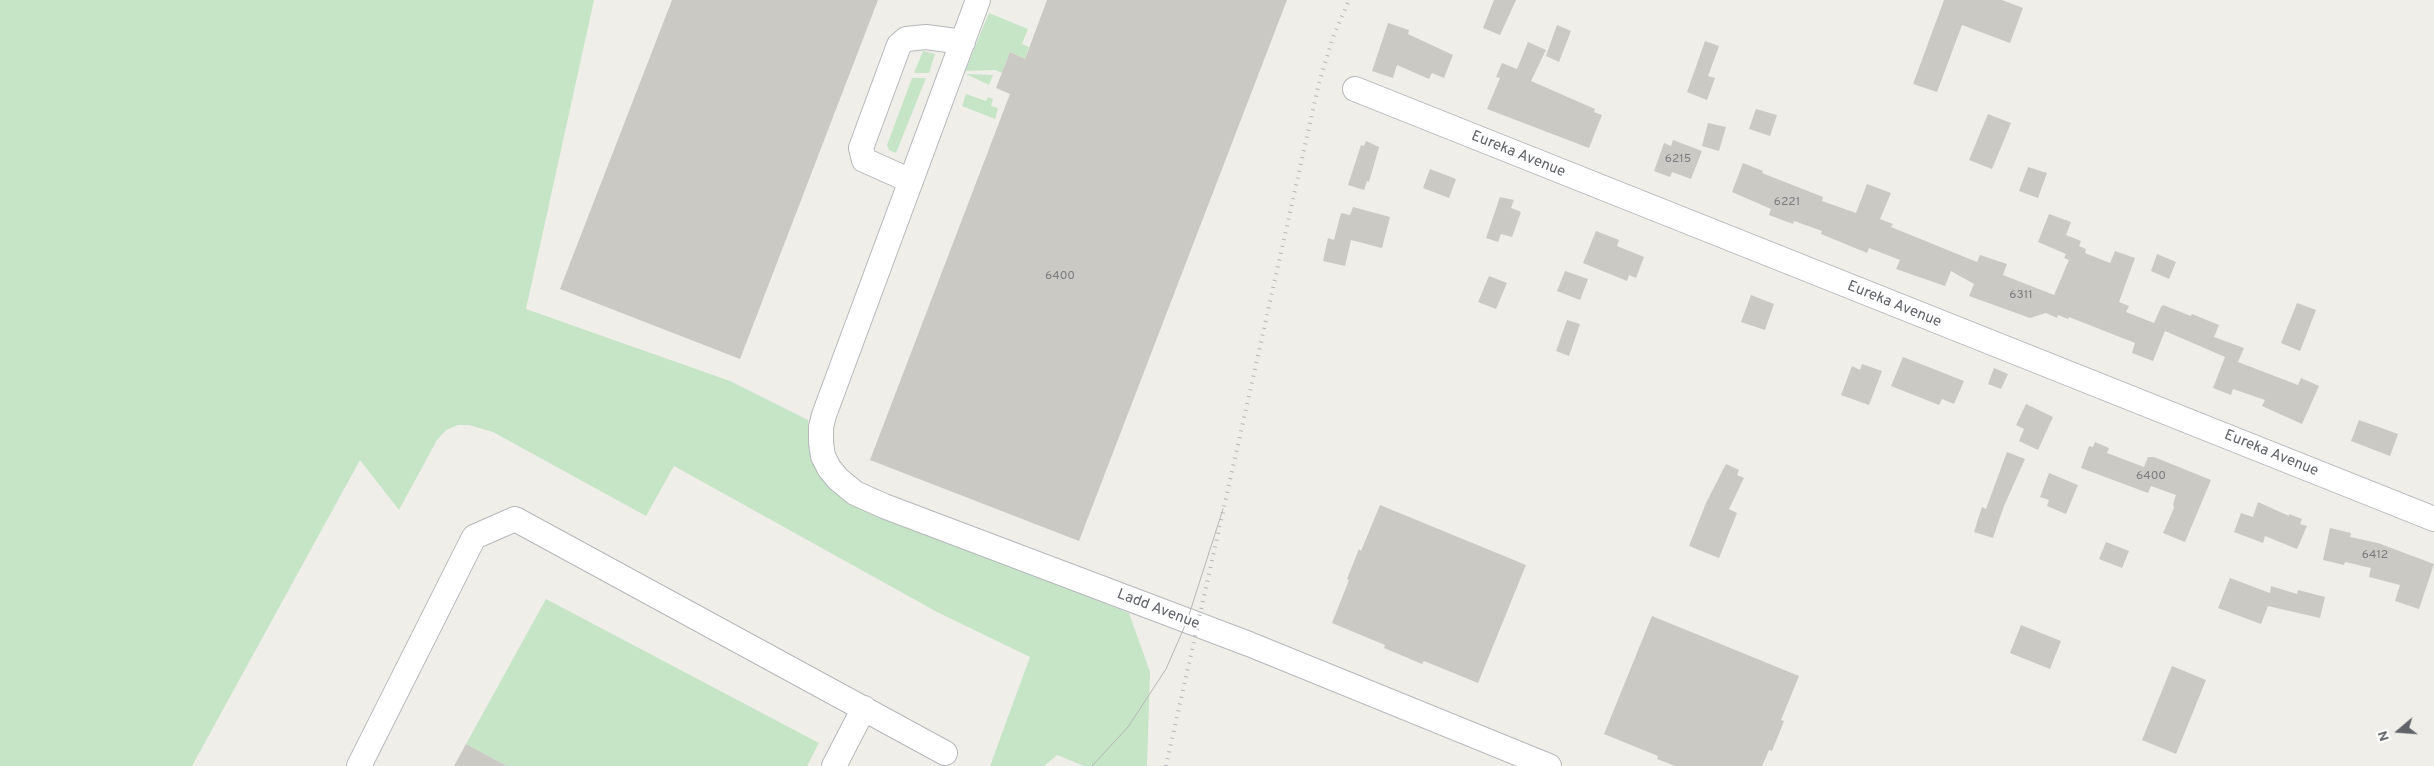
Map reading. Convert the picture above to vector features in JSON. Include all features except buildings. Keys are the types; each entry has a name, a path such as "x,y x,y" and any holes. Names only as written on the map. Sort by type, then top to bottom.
{"street":[{"name":"Ladd Avenue","path":"978,0 821,427 820,443 823,456 838,479 855,493 884,506 1249,644 1549,766"},
{"path":"911,181 864,160 861,148 899,45 906,39 926,38 962,42"},
{"name":"Eureka Avenue","path":"1355,89 2434,519"},
{"path":"359,766 474,537 515,519 945,753"},
{"path":"834,766 864,708"}],"green space":[{"path":"0,0 594,0 526,309 730,381 808,420 809,443 814,464 846,498 1129,613 1150,672 1147,766 1084,766 1057,755 1044,766 990,766 1030,657 937,612 674,466 646,516 493,432 469,425 458,425 446,430 437,440 399,510 360,460 192,766 0,766"},
{"path":"989,13 1028,29 1022,44 1029,47 1025,59 1010,52 1002,73 995,70 965,71"},
{"path":"923,51 935,54 929,73 914,73"},
{"path":"966,74 993,75 989,85"},
{"path":"912,78 926,78 896,153 889,150 887,145"},
{"path":"966,94 986,101 988,97 993,99 991,106 998,108 995,119 962,106"},
{"path":"546,599 819,743 807,766 507,766 466,744"}],"tram line":[{"path":"1092,766 1128,727 1166,669 1187,621 1223,509"}],"railway":[{"path":"1166,766 1319,83 1333,37 1349,0"}]}
